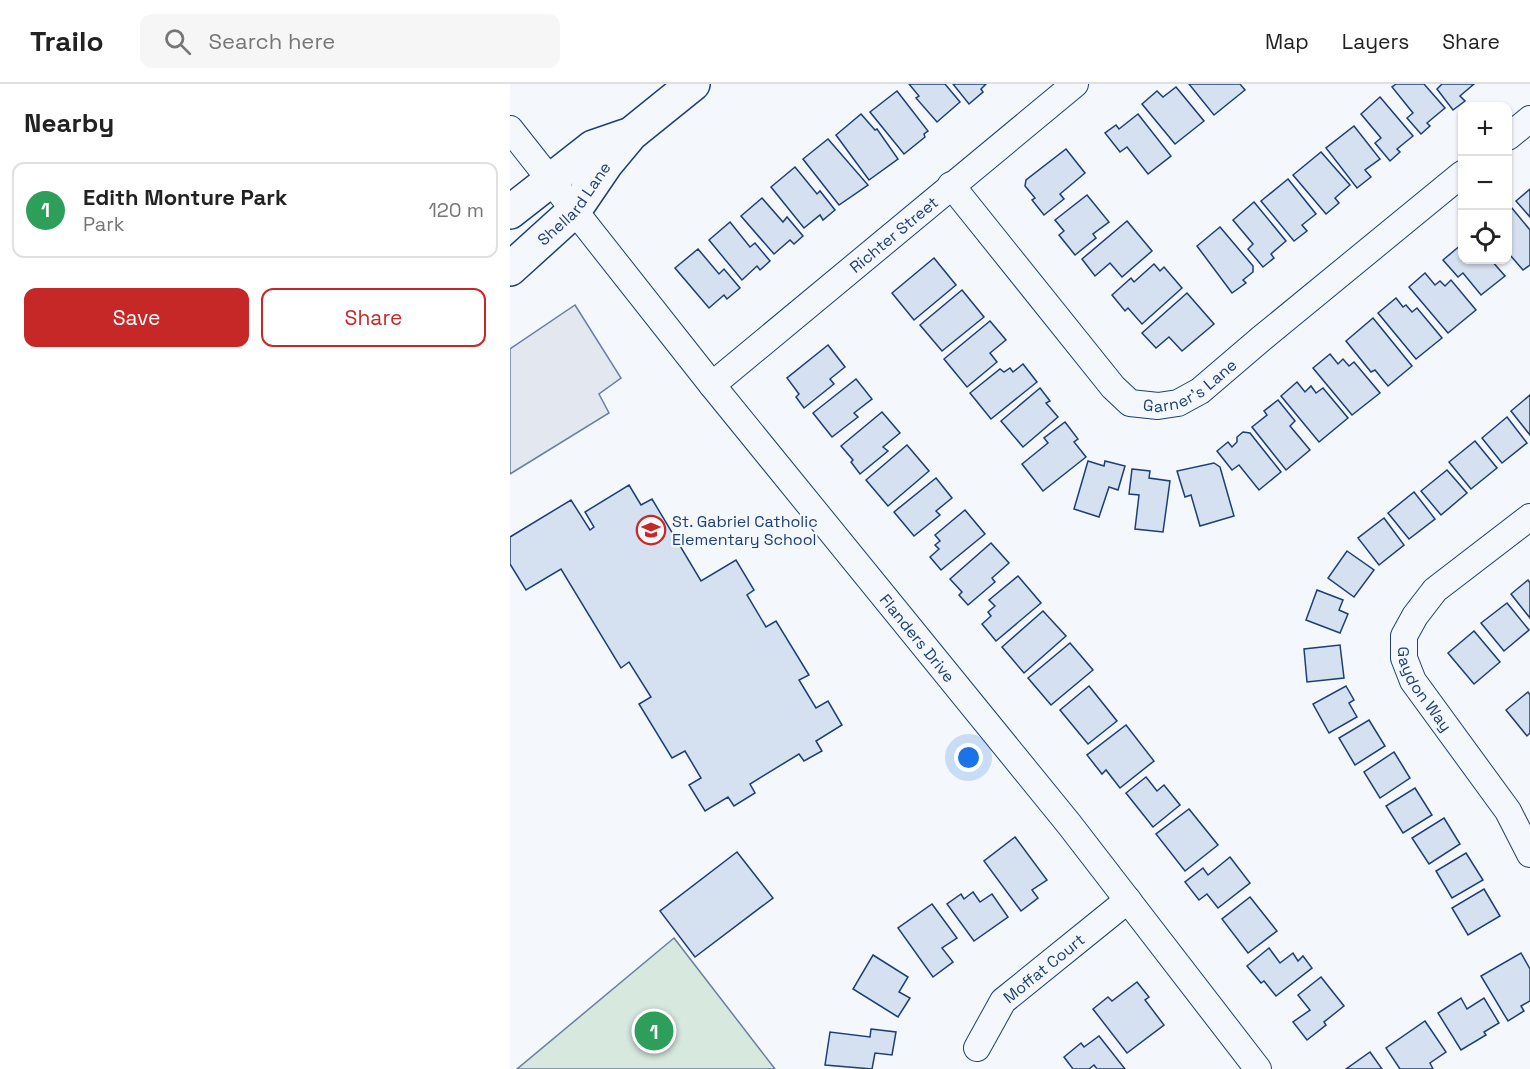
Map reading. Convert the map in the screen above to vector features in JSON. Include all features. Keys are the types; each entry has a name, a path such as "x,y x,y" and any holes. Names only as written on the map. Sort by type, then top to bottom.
{"main road":[{"name":"Shellard Lane","path":"510,269 574,211 606,164 631,134 693,84"},
{"name":"Shellard Lane","path":"510,212 593,147 631,134"}],"street":[{"name":"Richter Street","path":"712,385 1075,84"},
{"path":"1512,134 1530,119"},
{"name":"Flanders Drive","path":"510,129 712,385 1069,824 1258,1069"},
{"name":"Garner's Lane","path":"951,185 1113,387 1130,403 1158,406 1178,403 1200,391 1458,177"},
{"name":"Gaydon Way","path":"1530,517 1435,590 1404,636 1404,658 1413,681 1508,811 1530,854"},
{"name":"Moffat Court","path":"977,1048 1003,1001 1128,900"}],"shaded area":[{"path":"575,305 621,378 599,394 609,413 510,474 510,349"},
{"path":"674,938 775,1069 517,1069"}],"building":[{"path":"909,84 945,84 960,102 937,122 916,98 919,96"},
{"path":"953,84 986,84 981,89 983,92 969,104"},
{"path":"1189,84 1240,84 1245,90 1214,115"},
{"path":"1396,84 1424,84 1445,108 1427,123 1430,126 1421,134 1407,118 1413,113 1392,87"},
{"path":"1442,84 1474,84 1460,96 1465,101 1458,102 1458,106 1453,110 1437,89"},
{"path":"1176,87 1204,121 1175,144 1142,104 1157,91 1163,97"},
{"path":"897,91 928,131 924,134 925,137 904,154 870,112"},
{"path":"1380,97 1413,136 1397,149 1400,152 1390,161 1375,143 1381,138 1361,114"},
{"path":"861,114 875,130 877,129 898,159 869,180 836,135"},
{"path":"1138,114 1171,156 1148,174 1127,147 1120,152 1105,133 1116,125 1119,129"},
{"path":"1354,126 1380,159 1365,170 1371,177 1357,188 1326,148"},
{"path":"828,139 868,185 839,205 803,159"},
{"path":"1066,149 1085,173 1060,194 1064,199 1044,215 1032,200 1035,198 1025,186 1026,180"},
{"path":"1321,152 1350,185 1335,198 1339,203 1326,214 1293,175"},
{"path":"795,167 817,194 820,191 835,210 823,220 820,215 804,228 771,187"},
{"path":"1288,179 1316,214 1302,225 1307,231 1294,241 1261,201"},
{"path":"1530,189 1530,217 1516,201"},
{"path":"1087,195 1109,222 1093,234 1096,238 1075,255 1059,235 1064,231 1055,220"},
{"path":"762,198 783,222 787,217 803,236 794,244 790,240 774,254 741,216"},
{"path":"1254,202 1286,241 1271,254 1274,258 1263,267 1248,249 1253,244 1233,220"},
{"path":"1512,208 1530,230 1530,265 1523,270 1512,257"},
{"path":"1127,221 1152,251 1122,277 1110,263 1095,276 1082,259"},
{"path":"730,222 750,247 755,243 770,261 760,270 757,266 742,280 709,240"},
{"path":"1220,227 1253,266 1253,272 1243,280 1246,283 1232,293 1197,246"},
{"path":"1458,247 1458,264 1494,264 1505,276 1481,295 1463,273 1458,277 1443,260"},
{"path":"698,249 719,274 724,269 740,288 727,299 724,295 709,308 675,268"},
{"path":"934,258 956,285 914,320 892,293"},
{"path":"1154,264 1160,271 1164,267 1182,288 1142,324 1128,308 1125,311 1112,295 1131,278 1134,282"},
{"path":"1425,273 1435,285 1440,281 1445,286 1451,280 1476,310 1448,333 1409,287"},
{"path":"962,290 984,317 942,351 920,325"},
{"path":"1187,293 1214,324 1182,351 1169,337 1156,348 1142,333"},
{"path":"1396,298 1403,307 1406,305 1412,312 1417,308 1442,338 1416,359 1378,313"},
{"path":"1373,318 1412,366 1388,386 1375,370 1371,372 1346,341"},
{"path":"990,321 1006,340 990,353 997,362 967,387 944,359"},
{"path":"828,345 845,367 830,379 834,384 804,408 796,397 799,394 787,378"},
{"path":"1330,354 1338,364 1343,359 1349,366 1354,362 1380,393 1352,415 1313,368"},
{"path":"1023,364 1037,382 991,419 970,393 1000,369 1004,372 1010,368 1013,372"},
{"path":"856,379 872,399 854,413 858,417 832,437 813,413"},
{"path":"1297,382 1305,392 1311,386 1316,393 1323,388 1348,418 1319,442 1281,396"},
{"path":"1040,388 1050,401 1046,403 1058,417 1023,447 1001,421"},
{"path":"1530,395 1530,435 1511,411"},
{"path":"1278,400 1295,421 1290,426 1310,450 1286,470 1252,427 1267,415 1264,411"},
{"path":"882,412 900,433 883,447 888,451 860,474 851,462 853,460 841,446"},
{"path":"1507,417 1527,443 1502,463 1482,438"},
{"path":"1065,422 1078,439 1074,442 1086,457 1043,491 1022,464 1048,443 1044,438"},
{"path":"1243,432 1250,433 1281,472 1259,490 1239,465 1232,470 1217,451 1228,442 1232,447 1237,442 1237,437"},
{"path":"1475,441 1497,468 1471,489 1449,462"},
{"path":"907,445 929,471 888,506 866,480"},
{"path":"1088,461 1104,466 1105,461 1125,466 1118,490 1109,487 1099,517 1074,509"},
{"path":"1214,463 1220,467 1234,516 1200,526 1191,495 1185,497 1177,471"},
{"path":"1132,469 1150,471 1149,478 1170,481 1163,532 1135,529 1139,495 1129,494"},
{"path":"1447,470 1467,493 1441,515 1421,491"},
{"path":"936,478 952,498 936,511 940,515 914,536 894,512"},
{"path":"629,485 641,505 652,499 701,581 736,560 754,590 747,595 766,627 776,621 809,675 799,680 816,708 828,701 842,725 816,741 822,751 804,761 799,754 750,784 755,793 734,806 728,797 705,811 689,785 701,778 685,751 672,758 639,704 651,697 629,662 621,668 561,569 526,590 510,564 510,537 571,500 590,530 594,527 585,512"},
{"path":"1414,492 1435,519 1409,539 1388,513"},
{"path":"965,510 985,534 941,570 930,557 939,549 935,545 940,541 935,535"},
{"path":"1384,518 1404,545 1379,565 1358,538"},
{"path":"991,543 1009,563 992,578 995,582 968,605 959,595 962,592 950,579"},
{"path":"1347,551 1374,570 1354,597 1328,578"},
{"path":"1018,576 1041,603 996,641 982,624 991,616 988,612 995,606 989,600"},
{"path":"1528,580 1530,583 1530,618 1511,594"},
{"path":"1317,590 1343,600 1339,610 1348,614 1340,633 1306,620"},
{"path":"1507,603 1529,630 1504,651 1481,623"},
{"path":"1043,611 1066,636 1024,673 1002,647"},
{"path":"1474,631 1500,662 1474,684 1448,653"},
{"path":"1070,643 1093,670 1051,705 1028,678"},
{"path":"1340,645 1344,678 1307,682 1304,649"},
{"path":"1089,686 1117,721 1088,744 1060,710"},
{"path":"1346,686 1354,700 1349,703 1357,717 1329,733 1313,704"},
{"path":"1528,692 1530,695 1530,733 1527,736 1506,710"},
{"path":"1369,720 1385,746 1355,765 1339,738"},
{"path":"1126,725 1154,761 1120,788 1106,770 1102,774 1087,755"},
{"path":"1394,752 1410,778 1380,798 1364,772"},
{"path":"1146,777 1157,791 1164,785 1180,805 1153,827 1126,793"},
{"path":"1415,788 1432,815 1403,833 1386,806"},
{"path":"1189,809 1218,845 1185,871 1156,834"},
{"path":"1444,818 1460,844 1429,864 1412,838"},
{"path":"1015,837 1047,880 1032,890 1038,898 1021,911 984,861"},
{"path":"737,852 773,898 695,957 660,911"},
{"path":"1466,853 1483,880 1452,898 1436,871"},
{"path":"1230,857 1250,883 1218,908 1207,894 1199,900 1185,882 1203,868 1208,875"},
{"path":"1484,889 1500,916 1468,935 1452,908"},
{"path":"973,892 980,902 992,894 1008,917 974,941 947,904 961,894 964,899"},
{"path":"1250,897 1277,931 1248,953 1222,919"},
{"path":"932,904 957,938 942,948 953,962 933,977 898,928"},
{"path":"1269,948 1280,963 1293,953 1298,961 1303,956 1312,968 1276,996 1247,966"},
{"path":"1521,953 1530,969 1530,1001 1521,1006 1524,1011 1508,1021 1481,976"},
{"path":"873,955 908,977 899,992 910,998 898,1017 853,989"},
{"path":"1321,977 1344,1006 1324,1022 1326,1025 1307,1040 1293,1022 1310,1010 1298,995"},
{"path":"1137,982 1149,997 1145,1000 1164,1025 1127,1053 1093,1009 1108,997 1112,1001"},
{"path":"1461,998 1467,1009 1484,998 1499,1023 1484,1032 1486,1035 1461,1050 1438,1013"},
{"path":"1425,1021 1446,1052 1430,1063 1433,1069 1400,1069 1386,1048"},
{"path":"871,1029 896,1032 892,1055 875,1053 872,1069 825,1065 830,1032 870,1037"},
{"path":"1099,1036 1125,1069 1097,1069 1094,1065 1089,1069 1073,1069 1064,1057 1081,1043 1084,1047"},
{"path":"1370,1052 1382,1069 1346,1069"}],"place":[{"name":"St. Gabriel Catholic Elementary School","path":"651,530"},
{"name":"Edith Monture Park","path":"654,1031"}]}
